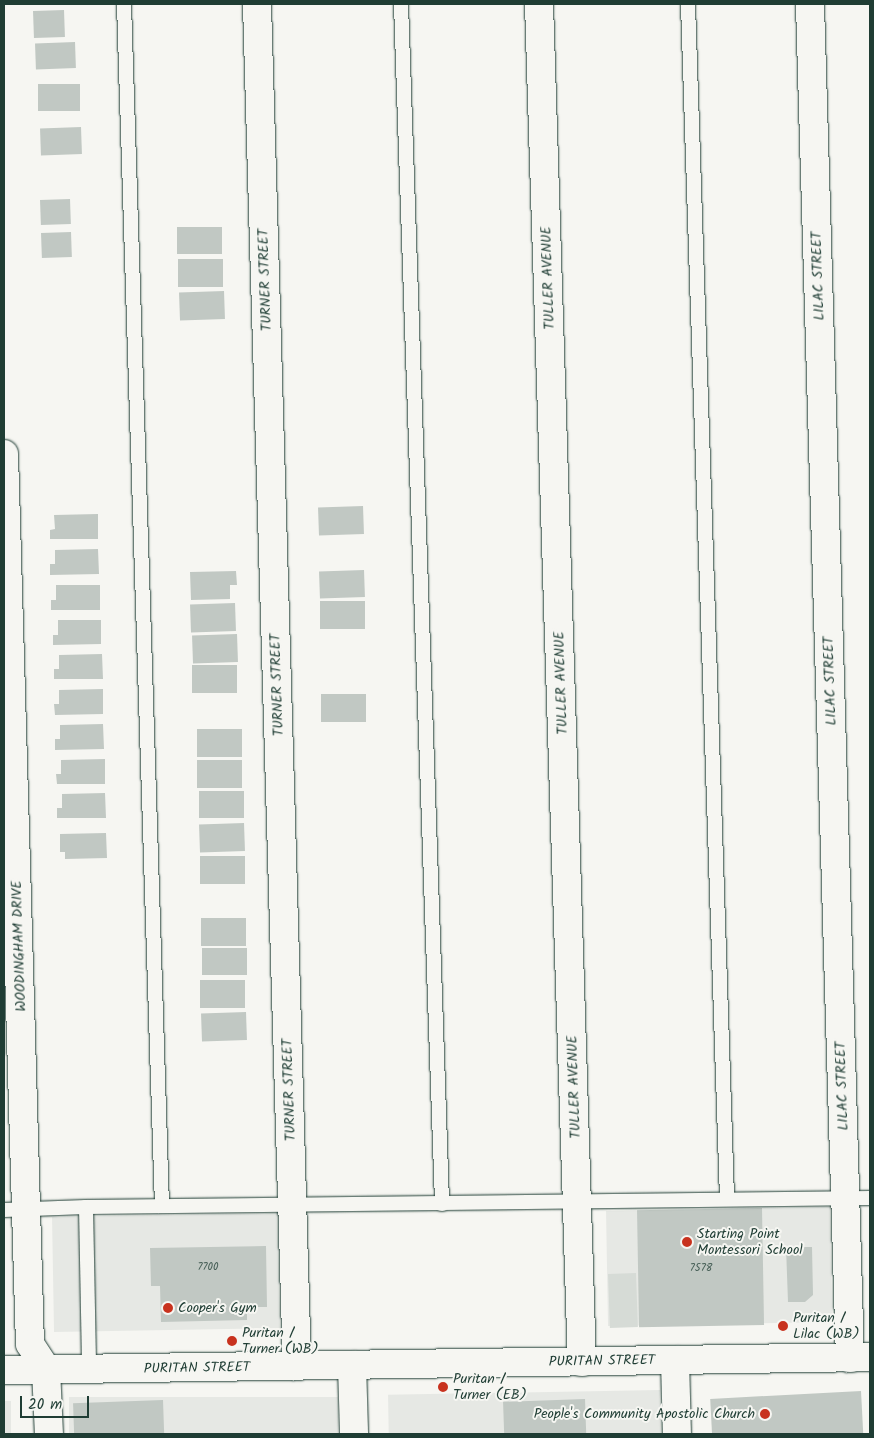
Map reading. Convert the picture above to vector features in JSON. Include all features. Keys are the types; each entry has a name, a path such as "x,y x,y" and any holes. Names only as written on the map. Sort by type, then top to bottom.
{"street":[{"name":"TURNER STREET","path":"258,4 297,1366"},
{"name":"TULLER AVENUE","path":"539,4 582,1362"},
{"name":"LILAC STREET","path":"810,4 858,1198 860,1358"},
{"name":"WOODINGHAM DRIVE","path":"4,454 15,1210 30,1344 46,1369 49,1434"},
{"name":"PURITAN STREET","path":"4,1370 860,1358"},
{"path":"675,1360 677,1434"},
{"path":"352,1365 354,1434"}],"lane":[{"path":"124,4 162,1206"},
{"path":"401,4 442,1204"},
{"path":"688,4 727,1199"},
{"path":"15,1210 292,1204 442,1204 858,1198"},
{"path":"86,1207 89,1369"}],"shaded area":[{"name":"Starting Point Montessori School","path":"830,1207 832,1322 608,1326 606,1211"},
{"path":"278,1213 280,1328 54,1332 52,1217"},
{"path":"636,1273 638,1327 610,1328 608,1274"},
{"path":"660,1390 661,1434 389,1434 388,1395"},
{"path":"69,1397 338,1397 338,1434 69,1434"},
{"path":"4,1401 11,1401 11,1434 4,1434"}],"building":[{"path":"64,10 65,37 34,38 33,11"},
{"path":"75,42 76,68 36,69 35,43"},
{"path":"38,84 80,84 80,111 38,111"},
{"path":"81,127 82,154 41,155 40,128"},
{"path":"70,199 71,224 41,225 40,200"},
{"path":"177,227 222,227 222,254 177,254"},
{"path":"71,232 72,257 42,258 41,233"},
{"path":"178,259 223,259 223,287 178,287"},
{"path":"224,291 225,319 180,321 179,293"},
{"path":"363,506 364,534 319,536 318,508"},
{"path":"98,514 98,539 50,539 50,530 55,529 54,515"},
{"path":"98,549 99,574 50,575 50,564 55,564 55,550"},
{"path":"364,570 365,597 320,599 319,572"},
{"path":"236,571 237,585 230,585 230,599 191,600 190,572"},
{"path":"56,585 100,585 100,610 51,610 51,600 56,600"},
{"path":"320,601 365,601 365,629 320,629"},
{"path":"235,603 236,631 191,633 190,605"},
{"path":"58,620 101,620 101,644 53,645 53,635 58,635"},
{"path":"237,634 238,662 193,664 192,636"},
{"path":"102,654 103,679 54,679 54,669 59,669 59,655"},
{"path":"192,665 237,665 237,693 192,693"},
{"path":"103,689 103,714 55,715 54,704 59,704 59,690"},
{"path":"321,694 366,694 366,722 321,722"},
{"path":"103,724 104,749 55,750 55,739 60,739 60,725"},
{"path":"197,729 242,729 242,757 197,757"},
{"path":"105,759 105,784 57,784 56,774 61,774 61,760"},
{"path":"197,760 242,760 242,788 197,788"},
{"path":"199,791 244,791 244,818 199,818"},
{"path":"105,793 106,818 57,818 57,808 62,808 62,794"},
{"path":"244,823 245,851 200,853 199,825"},
{"path":"106,833 107,858 65,859 65,852 60,852 60,834"},
{"path":"200,856 245,856 245,884 200,884"},
{"path":"201,918 246,918 246,946 201,946"},
{"path":"202,948 247,948 247,975 202,975"},
{"path":"200,980 245,980 245,1008 200,1008"},
{"path":"246,1012 247,1040 202,1042 201,1014"},
{"name":"Starting Point Montessori School","path":"762,1208 764,1325 639,1327 637,1210"},
{"path":"266,1246 267,1307 247,1307 247,1320 161,1322 160,1286 151,1286 150,1248"},
{"path":"786,1247 812,1247 813,1295 805,1302 788,1302"},
{"name":"People's Community Apostolic Church","path":"861,1391 863,1434 712,1434 710,1399"},
{"path":"585,1399 586,1434 504,1434 503,1402"},
{"path":"163,1400 164,1434 74,1434 73,1403"}],"place":[{"name":"Starting Point Montessori School","path":"687,1242"},
{"name":"Cooper's Gym","path":"168,1308"},
{"name":"Puritan / Lilac (WB)","path":"783,1326"},
{"name":"Puritan / Turner (WB)","path":"232,1341"},
{"name":"Puritan / Turner (EB)","path":"443,1387"},
{"name":"People's Community Apostolic Church","path":"765,1414"}]}
